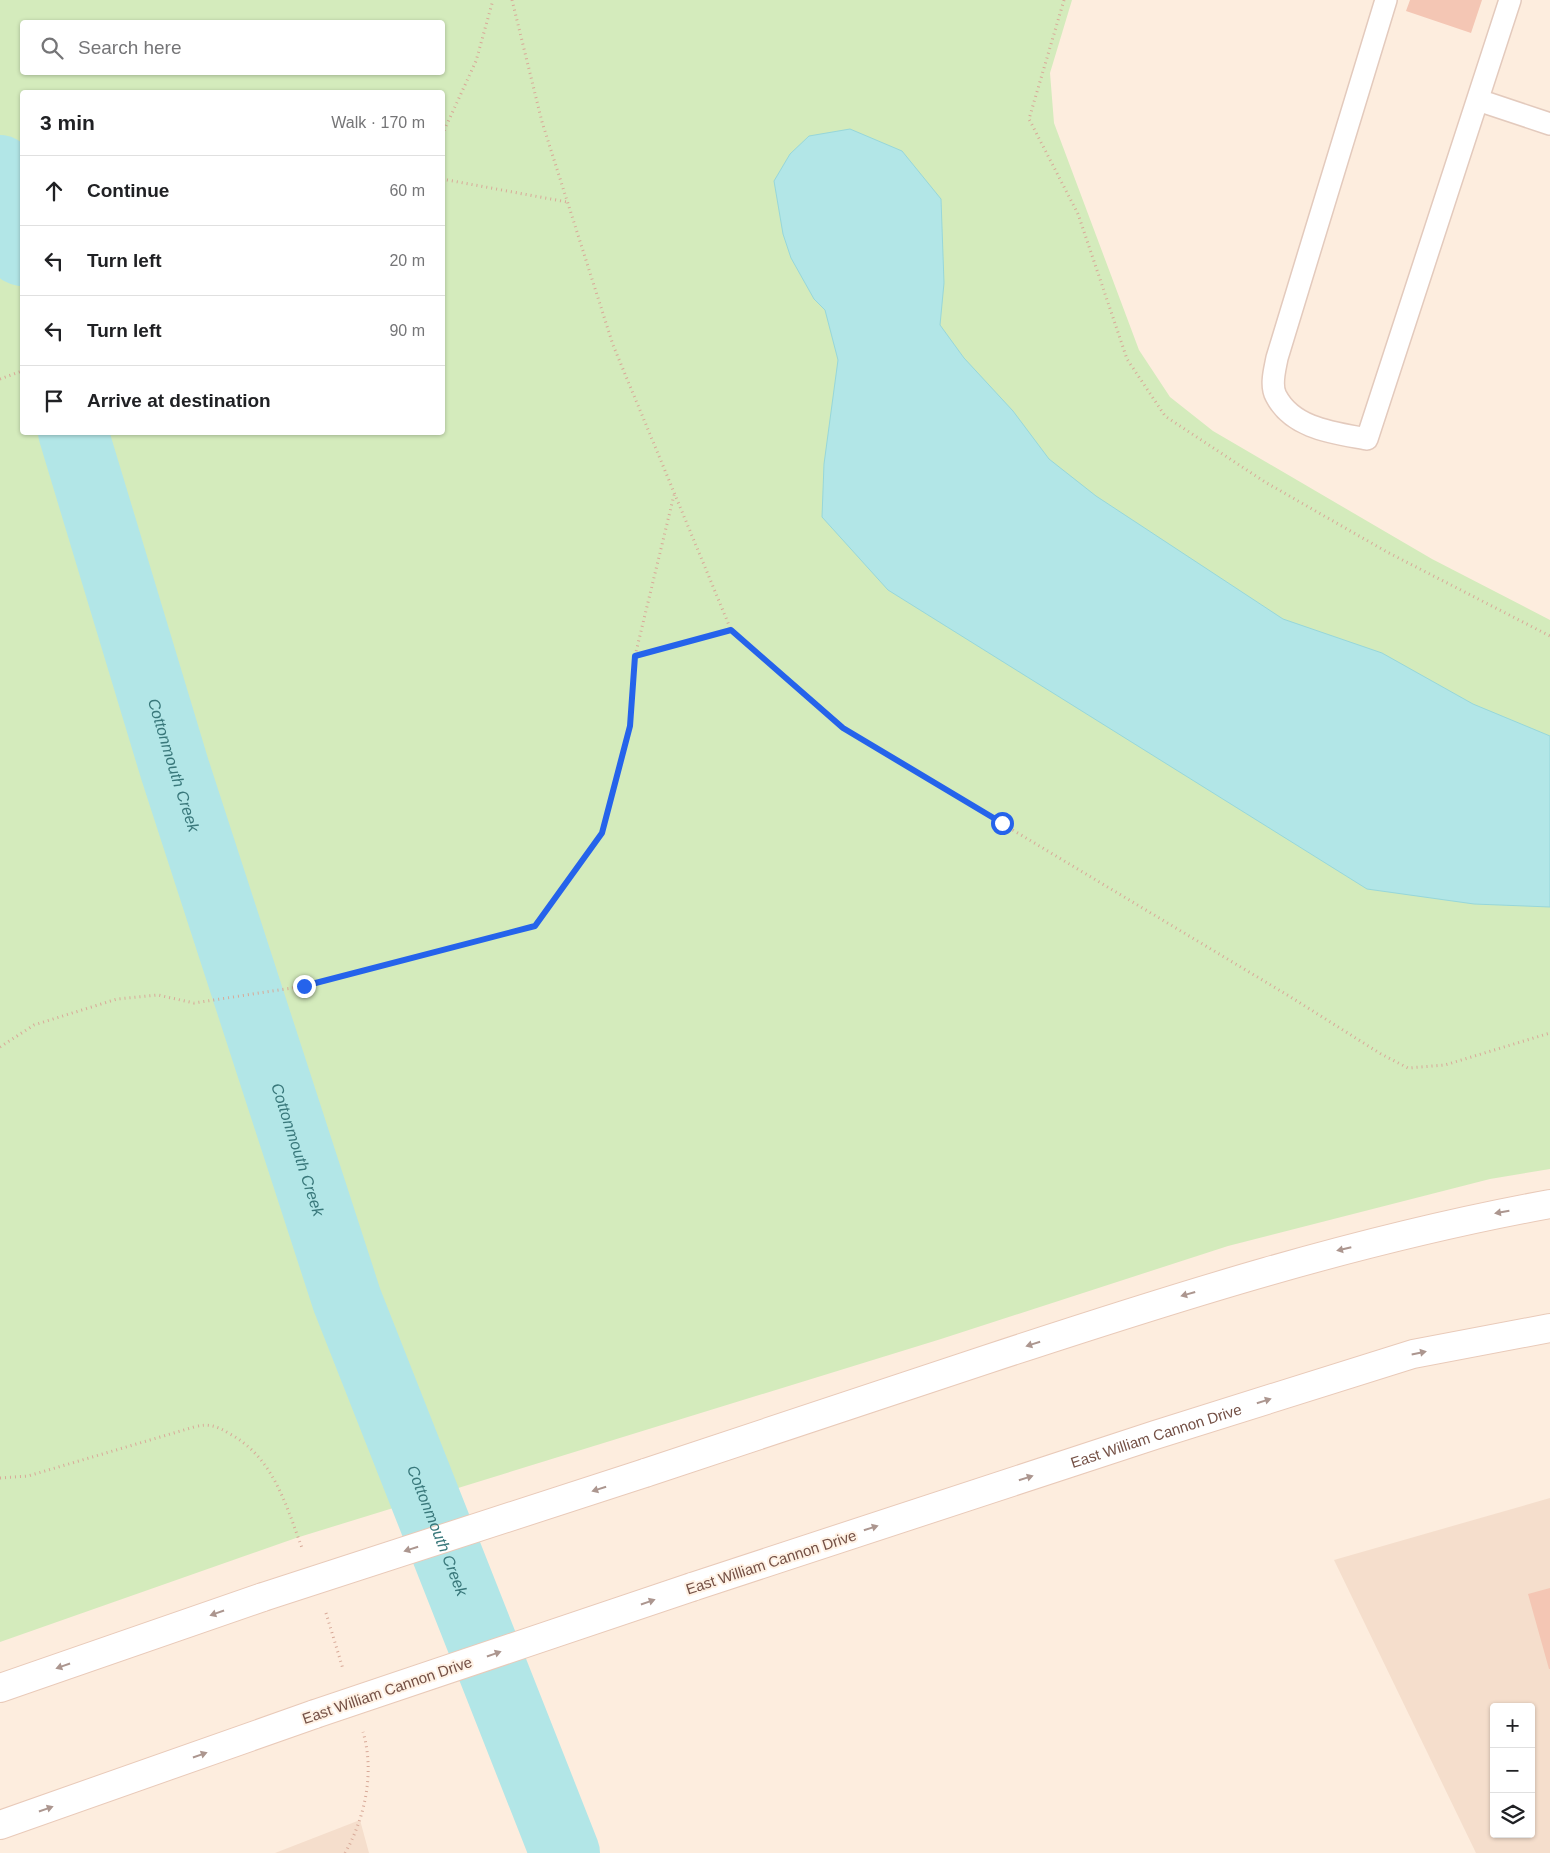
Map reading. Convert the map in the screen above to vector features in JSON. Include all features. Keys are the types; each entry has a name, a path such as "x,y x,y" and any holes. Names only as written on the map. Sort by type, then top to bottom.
{"street":[{"path":"0,1688 263,1597 645,1474 1154,1304 1319,1255 1492,1214 1550,1204"},
{"name":"East William Cannon Drive","path":"0,1825 315,1714 692,1587 1156,1435 1413,1354 1550,1328"}],"lane":[{"path":"1386,0 1277,358 1273,379 1275,395 1287,410 1313,428 1367,439 1510,0"},
{"path":"1478,100 1550,124"}],"path":[{"path":"445,128 476,61 493,0"},
{"path":"512,0 542,122 612,344 731,630 843,728 1408,1068 1445,1065 1550,1034"},
{"path":"1064,0 1029,120 1078,214 1127,359 1165,416 1265,482 1306,506 1387,552 1550,636"},
{"path":"445,180 567,202"},
{"path":"0,379 20,372"},
{"path":"0,1047 34,1025 117,999 158,995 194,1003 304,986 535,926 602,833 630,726 635,656 674,494"},
{"path":"635,656 731,630"}],"shaded area":[{"path":"1550,1498 1550,1853 1476,1853 1334,1560"},
{"path":"360,1820 369,1853 275,1853"}],"green space":[{"path":"0,0 1072,0 1050,73 1054,123 1139,350 1170,397 1213,431 1432,559 1550,620 1550,1169 1490,1179 1228,1246 941,1339 296,1538 0,1642"}],"water":[{"path":"850,129 902,151 941,199 944,283 940,325 964,358 1013,411 1049,459 1096,496 1283,619 1382,653 1473,704 1550,736 1550,907 1474,904 1367,889 888,590 822,517 824,464 838,360 825,310 814,299 791,258 783,234 774,181 790,154 809,136"}],"building":[{"path":"1410,0 1482,0 1471,33 1406,11"},
{"path":"1550,1588 1550,1669 1549,1669 1528,1594"}],"waterway":[{"name":"Cottonmouth Creek","path":"0,170 20,244"},
{"name":"Cottonmouth Creek","path":"74,435 175,770 347,1300 565,1853"}],"route":[{"path":"304,986 535,926 602,833 630,726 635,656 731,630 843,728 1002,823"}]}
